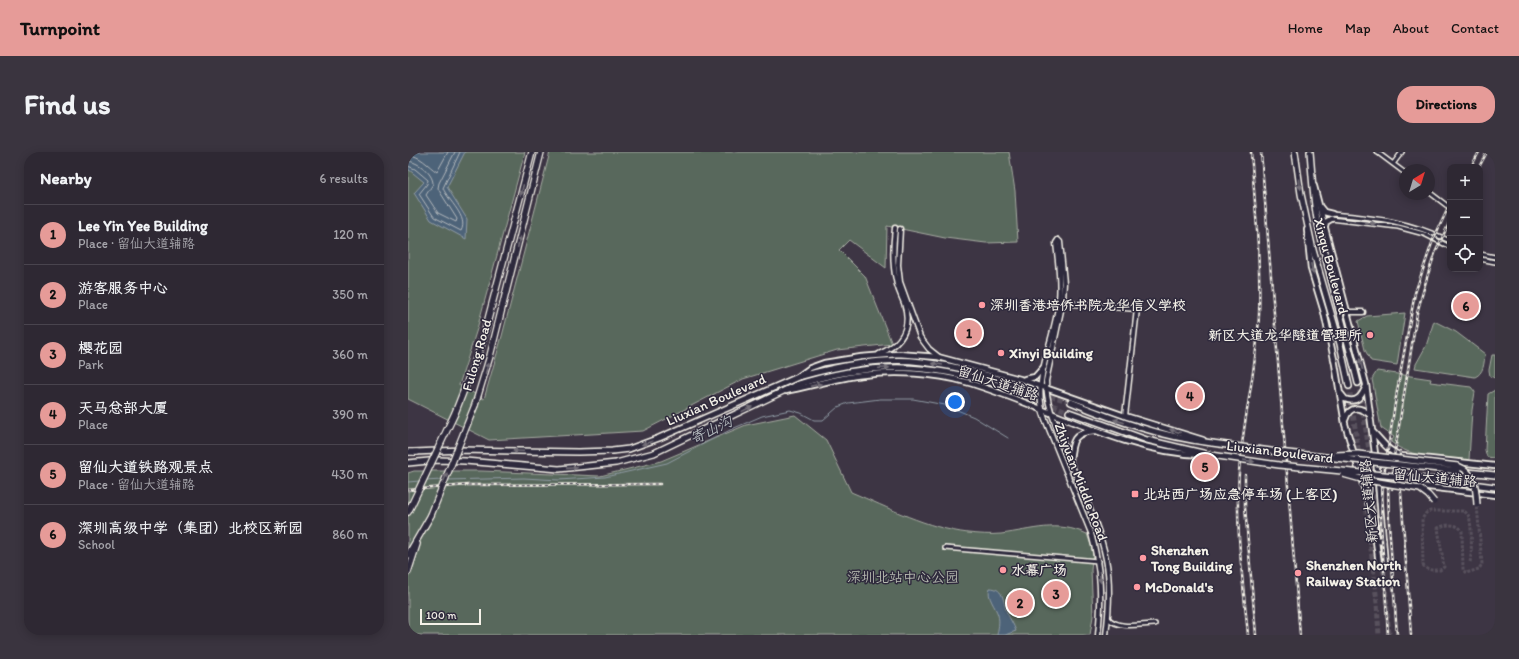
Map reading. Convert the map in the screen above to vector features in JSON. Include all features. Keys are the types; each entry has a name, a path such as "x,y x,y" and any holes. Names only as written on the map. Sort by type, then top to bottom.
{"highway":[{"name":"Fulong Road","path":"410,509 455,413 481,346 532,152"},
{"name":"Fulong Road","path":"408,555 431,515 482,384 492,350 541,152"},
{"path":"408,452 417,452"},
{"path":"408,572 421,533"}],"main road":[{"name":"Xinqu Boulevard","path":"1295,152 1313,250 1340,344 1349,386"},
{"name":"Xinqu Boulevard","path":"1310,152 1317,218 1358,384"},
{"name":"新区大道辅路","path":"1306,216 1311,269 1328,332 1345,424 1371,510 1377,540 1379,564 1385,564 1373,432 1366,384 1312,178"},
{"path":"1320,207 1324,212 1332,214"},
{"path":"1325,226 1326,222 1331,219"},
{"name":"留仙大道辅路","path":"798,377 810,368 824,363 879,354 910,354 944,358 1020,379 1125,416 1212,443"},
{"name":"Liuxian Boulevard","path":"417,452 497,450 578,452 629,449 659,438 798,377 822,370 890,361 922,362 963,369 1029,389"},
{"name":"Liuxian Boulevard","path":"408,463 439,460 465,461 560,469 616,463 654,453 796,385 841,372 874,368 910,367 942,371 975,378 1025,394"},
{"path":"1020,379 1030,379 1035,377 1044,367"},
{"name":"留仙大道辅路","path":"778,393 864,375 912,374 941,377 965,382 1040,408 1098,431 1158,450 1208,455"},
{"path":"1339,388 1345,399 1354,401 1362,396 1366,384"},
{"name":"Liuxian Boulevard","path":"1071,402 1105,417 1154,432 1189,440 1278,452 1495,475"},
{"path":"1345,424 1348,413 1356,408 1362,409 1371,416"},
{"name":"Liuxian Boulevard","path":"1069,412 1147,440 1208,455 1279,465 1495,487"},
{"path":"1070,461 1071,445 1074,439 1079,434 1087,431 1098,431"},
{"name":"留仙大道辅路","path":"1373,432 1389,450 1402,456 1495,466"},
{"path":"1314,455 1358,454 1458,466 1468,472 1472,478 1475,486 1477,505"},
{"path":"1329,470 1361,479 1420,490 1428,495 1434,502"},
{"name":"留仙大道辅路","path":"1379,495 1383,485 1390,483 1495,494"},
{"path":"1377,540 1383,540"}],"street":[{"path":"1376,152 1399,169"},
{"path":"1393,164 1402,152"},
{"path":"1435,197 1447,206"},
{"path":"1332,214 1395,221 1426,230 1447,240"},
{"path":"1331,219 1398,227 1424,234 1447,246"},
{"path":"879,354 894,346 903,336 907,324 906,310 894,271 894,248 898,228 899,269 903,290 920,337 933,354 944,358"},
{"path":"1046,388 1046,381 1061,303 1063,272 1060,242 1058,240 1056,243 1061,303"},
{"path":"1483,255 1495,257"},
{"path":"1483,260 1495,262"},
{"path":"1061,303 1137,309 1125,416"},
{"name":"Zhiyuan Middle Road","path":"1061,303 1040,386 1040,408 1091,533 1098,561 1101,592 1098,635"},
{"path":"1348,312 1363,312"},
{"name":"Zhiyuan Middle Road","path":"1046,388 1052,413 1094,521 1105,554 1108,571 1108,618 1106,635"},
{"path":"945,548 1098,561"},
{"path":"1108,618 1113,623 1121,625 1155,624"}],"green space":[{"path":"439,152 525,152 477,329 459,385 484,399 550,152 1009,152 1015,191 1018,242 986,243 945,238 887,226 886,268 849,240 839,250 865,276 892,344 837,350 743,379 643,431 489,440 408,399 408,169 413,172"},
{"path":"1405,313 1397,365 1371,361 1365,350 1358,321 1367,316"},
{"path":"1434,321 1456,332 1485,354 1483,367 1478,375 1475,377 1415,368 1426,346"},
{"path":"1492,355 1495,355 1495,378 1490,376 1489,370"},
{"path":"1377,371 1431,379 1430,382 1471,387 1475,392 1472,410 1469,460 1428,456 1408,452 1391,442 1394,437 1381,428 1372,379"},
{"path":"1495,390 1495,458 1487,457 1485,450 1488,394"},
{"name":"深圳北站中心公园","path":"795,415 826,440 851,492 908,517 938,527 968,533 997,534 1044,527 1055,527 1076,530 1087,534 1093,551 1091,570 1093,616 1090,635 408,635 408,473 414,471 481,471 600,476 661,461 746,425"}],"water":[{"path":"408,152 465,152 447,187 467,219 466,239 431,220 414,193 424,182 408,169"},
{"path":"990,588 998,591 1003,597 1007,613 1016,631 1005,635 997,635 999,618 989,595"}],"waterway":[{"name":"寄山沟","path":"447,480 524,478 559,480 605,477 667,463 732,429 762,416 790,410 801,413 814,420 823,420 838,407 848,403 880,399 913,399 945,405 974,417 1008,438"},
{"name":"寄山沟","path":"425,481 442,480"},
{"name":"寄山沟","path":"408,482 420,481"}],"tunnel":[{"path":"1358,383 1377,509 1389,635"},
{"path":"1349,386 1362,476"},
{"path":"1029,389 1071,402"},
{"path":"1025,394 1069,412"},
{"path":"1365,494 1379,635"},
{"path":"1470,562 1471,532 1469,516 1467,513 1463,511 1430,511 1426,513 1422,519 1423,565 1426,568 1433,570 1440,570 1444,567 1438,528 1454,525 1462,531 1463,570 1466,573 1479,569 1482,564 1477,505"}],"railway":[{"path":"1248,635 1240,554 1238,492 1241,452 1256,354 1259,315 1256,213 1251,152"},
{"path":"1261,152 1300,635"},
{"path":"1473,164 1479,152"},
{"path":"1481,164 1487,152"},
{"path":"1388,635 1381,523 1385,468 1415,293 1433,240 1447,210"},
{"path":"1392,489 1394,457 1417,313 1435,253 1447,227"},
{"path":"1400,451 1400,478 1411,635"},
{"path":"1245,475 1245,507 1256,635"},
{"path":"1388,483 1389,523 1397,635"},
{"path":"408,490 468,485 660,484"}],"place":[{"name":"深圳香港培侨书院龙华信义学校","path":"982,305"},
{"name":"深圳高级中学（集团）北校区新园","path":"1466,306"},
{"name":"Lee Yin Yee Building","path":"969,333"},
{"name":"新区大道龙华隧道管理所","path":"1370,335"},
{"name":"Xinyi Building","path":"1001,353"},
{"name":"天马总部大厦","path":"1190,396"},
{"name":"留仙大道铁路观景点","path":"1205,467"},
{"name":"北站西广场应急停车场 (上客区)","path":"1135,494"},
{"name":"Shenzhen Tong Building","path":"1143,558"},
{"name":"水幕广场","path":"1003,570"},
{"name":"Shenzhen North Railway Station","path":"1298,573"},
{"name":"McDonald's","path":"1137,587"},
{"name":"樱花园","path":"1056,594"},
{"name":"游客服务中心","path":"1020,603"}]}
